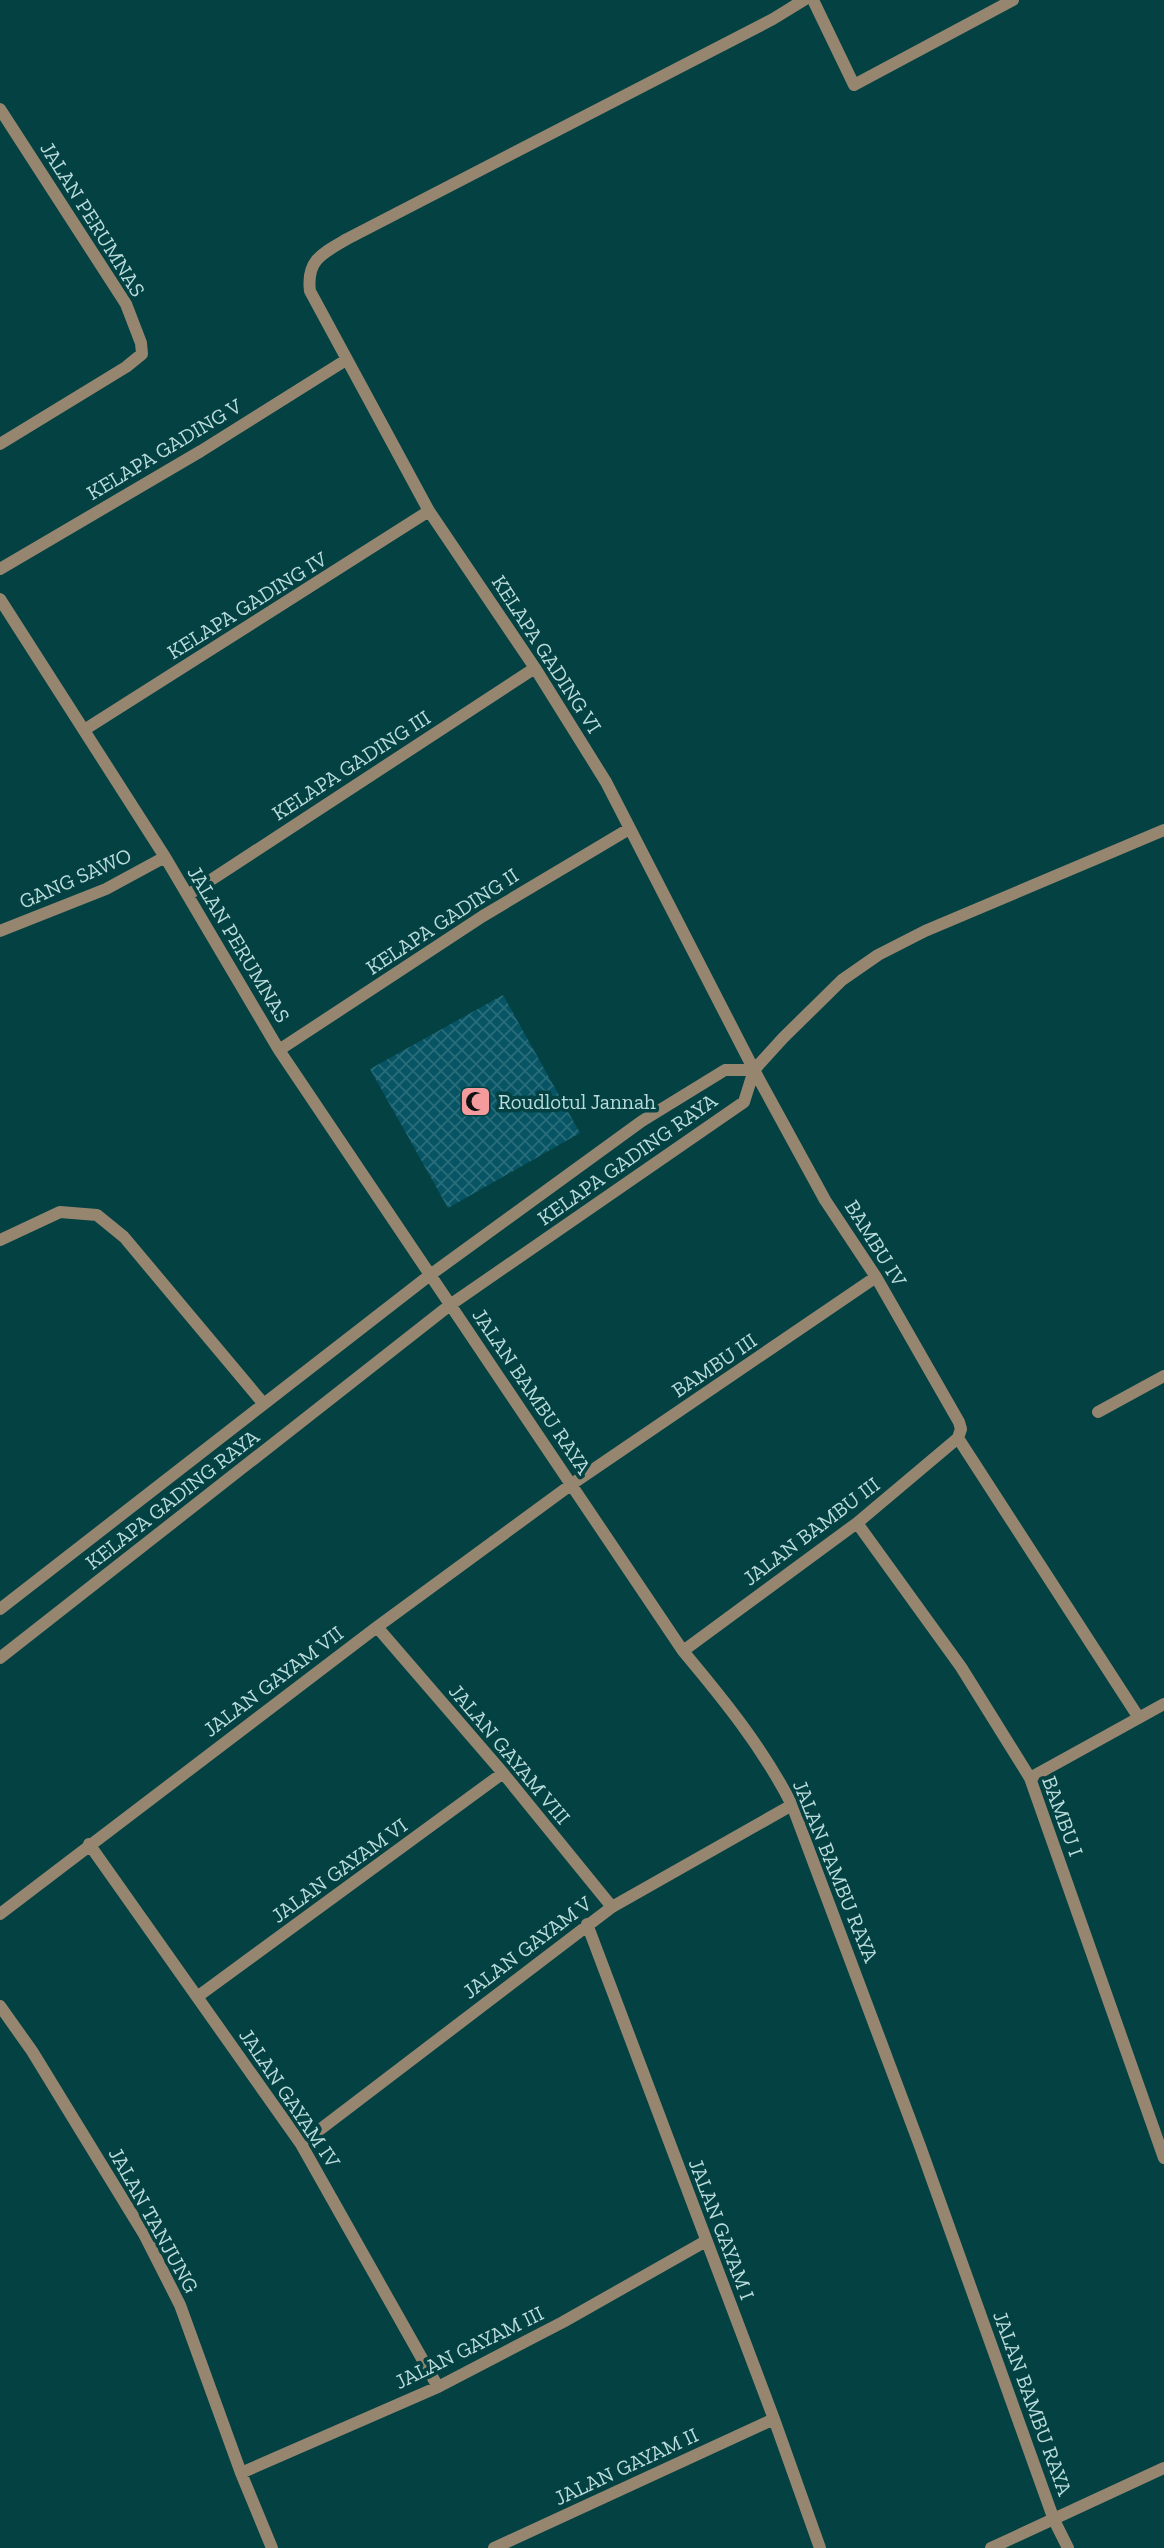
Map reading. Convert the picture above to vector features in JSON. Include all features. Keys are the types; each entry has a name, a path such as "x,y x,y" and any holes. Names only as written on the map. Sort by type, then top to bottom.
{"street":[{"name":"KELAPA GADING VI","path":"754,1070 606,782 535,667 429,511 310,290 308,275 314,262 347,239 773,19 804,0"},
{"path":"813,0 854,85 1013,0"},
{"name":"JALAN PERUMNAS","path":"0,109 126,304 141,342 142,354 126,367 0,444"},
{"name":"KELAPA GADING V","path":"0,569 201,451 346,360"},
{"name":"KELAPA GADING IV","path":"84,730 429,511"},
{"name":"JALAN PERUMNAS","path":"0,599 165,857 279,1050 450,1305"},
{"name":"KELAPA GADING III","path":"188,895 535,667"},
{"name":"KELAPA GADING II","path":"279,1050 483,916 629,829"},
{"path":"754,1070 809,1009 842,980 878,955 925,931 1164,830"},
{"name":"GANG SAWO","path":"0,931 106,889 165,857"},
{"name":"KELAPA GADING RAYA","path":"0,1609 430,1275 642,1121 725,1070 754,1070 744,1102 450,1305 0,1657"},
{"name":"BAMBU IV","path":"754,1070 825,1200 876,1277 959,1422 961,1429 958,1438 1139,1718"},
{"path":"0,1240 60,1212 97,1215 124,1237 264,1403"},
{"name":"BAMBU III","path":"572,1485 876,1277"},
{"name":"JALAN BAMBU RAYA","path":"450,1305 683,1651 764,1754 792,1805 920,2146 1054,2520 1068,2548"},
{"path":"1098,1412 1164,1376"},
{"name":"JALAN BAMBU III","path":"683,1651 857,1523 958,1438"},
{"name":"JALAN GAYAM VII","path":"0,1914 377,1627 572,1485"},
{"name":"BAMBU I","path":"857,1523 961,1667 1030,1778 1164,2158"},
{"name":"JALAN GAYAM VIII","path":"377,1627 503,1773 612,1907"},
{"path":"1030,1778 1164,1703"},
{"name":"JALAN GAYAM VI","path":"197,1997 503,1773"},
{"name":"JALAN GAYAM V","path":"302,2144 587,1924 612,1907 792,1805"},
{"name":"JALAN GAYAM IV","path":"89,1844 302,2144 438,2386"},
{"name":"JALAN GAYAM I","path":"587,1924 820,2548"},
{"name":"JALAN TANJUNG","path":"0,2006 32,2051 144,2234 180,2305 241,2473 272,2548"},
{"name":"JALAN GAYAM III","path":"241,2473 438,2386 563,2322 706,2241"},
{"name":"JALAN GAYAM II","path":"494,2548 774,2419"},
{"path":"991,2548 1164,2468"}],"building":[{"name":"Roudlotul Jannah","path":"503,995 580,1133 448,1208 370,1069"}],"place":[{"name":"Roudlotul Jannah","path":"475,1101"}]}
